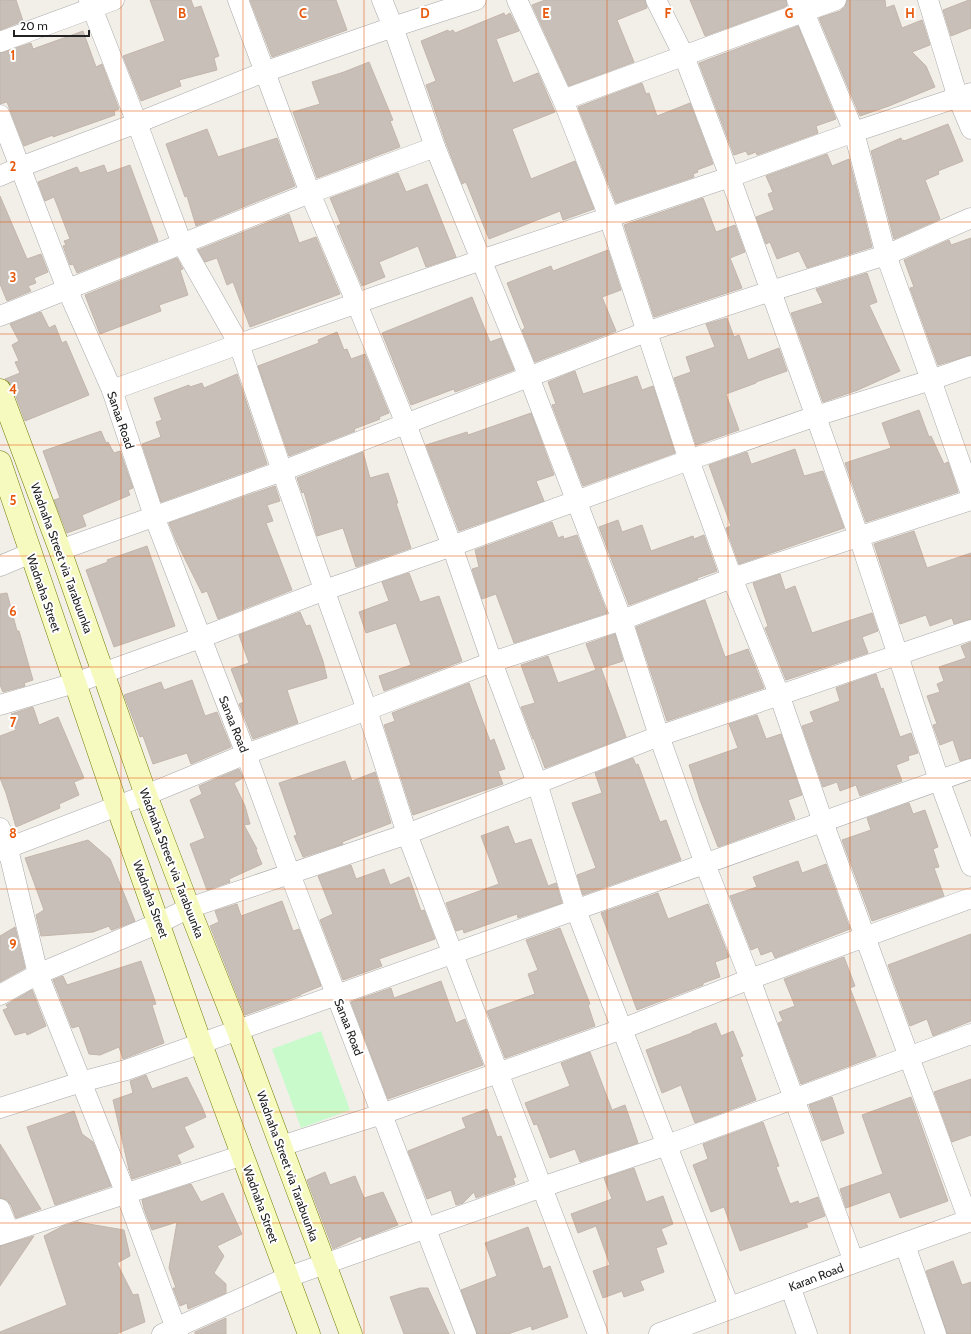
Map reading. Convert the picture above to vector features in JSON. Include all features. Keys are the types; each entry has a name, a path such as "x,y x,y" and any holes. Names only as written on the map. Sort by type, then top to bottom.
{"main road":[{"name":"Wadnaha Street via Tarabuunka","path":"0,390 60,550 146,795 238,1031 351,1334"},
{"name":"Wadnaha Street","path":"0,462 117,806 201,1044 309,1334"}],"street":[{"path":"0,42 90,4 114,0"},
{"path":"238,0 310,193 406,424 452,546 536,783 576,910 730,1309"},
{"path":"382,0 435,146 529,378 622,620 659,736 705,864 750,979 854,1262"},
{"path":"0,176 264,72 476,0"},
{"path":"517,0 563,100 609,217 689,460 732,578 779,694 823,822 970,1221"},
{"path":"656,0 684,56 730,177 859,537 939,780 971,866"},
{"path":"563,100 684,56 801,6 836,0"},
{"path":"928,0 965,96 971,129"},
{"path":"90,4 137,123 182,244 239,344 282,471 368,710 407,834 598,1334"},
{"path":"801,6 854,132 886,255 971,494"},
{"path":"112,390 481,260 730,177 854,132 965,96"},
{"name":"Sanaa Road","path":"0,115 67,289 112,390 154,516 466,1334"},
{"path":"0,316 310,193 435,146"},
{"path":"60,550 282,471 529,378 646,332 886,255 971,218"},
{"path":"0,705 104,673 325,590 452,546 689,460 816,416 971,366"},
{"path":"4,850 146,795 246,754 368,710 492,662 622,620 732,578 971,500"},
{"path":"0,566 31,553"},
{"path":"0,995 38,974 159,923 189,908 407,834 659,736 971,630"},
{"path":"0,1108 81,1082 126,1070 201,1044 971,769"},
{"path":"0,828 4,850 38,974 126,1194 172,1332 288,1277 542,1187 667,1145 971,1034"},
{"path":"281,1146 382,1114 622,1029 750,979 971,898"},
{"path":"0,1209 5,1233 243,1155"},
{"name":"Karan Road","path":"660,1334 854,1262 970,1221"},
{"path":"905,1245 936,1334"},
{"path":"790,1286 807,1334"}],"green space":[{"path":"321,1031 350,1110 301,1128 272,1049"}],"building":[{"path":"0,0 16,0 23,21 0,30"},
{"path":"150,0 191,0 194,8 201,6 219,56 214,58 217,70 179,80 181,86 141,101 123,56 165,41"},
{"path":"250,0 336,0 347,30 272,57"},
{"path":"545,0 645,0 647,8 617,20 634,62 569,86 532,5"},
{"path":"690,0 786,0 787,6 705,36"},
{"path":"847,0 885,0 886,8 894,5 902,28 922,20 930,45 912,52 926,66 935,87 860,116 819,18 840,11 845,7"},
{"path":"971,0 971,28 951,36 943,10"},
{"path":"504,13 505,16 510,13 519,31 496,39 513,83 538,73 555,112 512,129 531,179 575,161 594,209 563,220 560,211 489,239 466,182 462,184 426,85 436,81 421,41 448,30 449,32 453,30 455,33"},
{"path":"798,26 836,119 816,126 818,133 757,155 756,152 748,155 746,151 734,155 699,63"},
{"path":"83,31 96,67 102,64 119,109 114,111 115,115 24,146 7,102 0,104 0,53 31,43 33,49"},
{"path":"369,62 393,120 390,121 400,147 317,178 293,112 320,104 312,82"},
{"path":"642,83 646,94 649,93 657,116 690,103 713,164 697,170 698,172 693,174 694,177 616,203 578,107"},
{"path":"948,124 963,161 938,171 939,174 925,180 940,219 894,239 871,151 901,138 902,141 904,141"},
{"path":"207,129 218,157 277,138 295,186 196,226 187,196 185,197 166,144"},
{"path":"827,154 832,166 849,159 872,247 807,268 799,251 777,259 770,242 766,244 756,217 774,210 768,194 773,192 766,176"},
{"path":"104,165 107,173 130,165 158,241 77,273 73,264 70,265 63,246 66,245 64,241 70,239 54,197 45,201 38,182 77,167 80,173"},
{"path":"398,173 406,192 427,184 456,257 426,267 418,246 379,262 385,277 362,286 337,226 341,224 330,198"},
{"path":"0,196 27,259 41,254 48,272 34,278 36,283 28,286 31,291 7,301 0,284"},
{"path":"703,198 716,232 735,225 745,252 730,258 742,288 654,317 624,225"},
{"path":"289,214 299,243 316,237 340,294 250,327 233,282 227,285 217,258 205,262 198,250"},
{"path":"971,238 971,355 938,365 910,288 914,287 904,260 949,240 951,245"},
{"path":"608,250 621,290 602,297 616,331 535,362 522,330 525,328 507,283 551,266 553,271"},
{"path":"177,258 183,269 180,270 188,295 159,305 161,311 100,334 85,295"},
{"path":"867,273 877,302 869,305 900,371 858,390 823,402 791,313 823,303 816,289"},
{"path":"472,297 490,342 501,338 514,370 455,392 454,389 411,405 382,333"},
{"path":"41,312 49,328 55,325 62,343 66,341 89,395 25,421 12,386 5,379 20,373 15,362 19,361 12,345 19,341 10,324"},
{"path":"727,318 734,337 739,335 748,360 779,348 787,371 726,394 739,430 696,445 674,378 691,372 686,357 715,347 706,324"},
{"path":"337,332 344,350 347,349 351,359 365,354 389,413 379,417 380,419 354,429 355,431 289,456 258,366 319,343 318,340"},
{"path":"575,371 583,394 637,376 642,390 653,386 675,453 583,486 552,405 556,404 548,382"},
{"path":"237,374 267,464 161,502 142,444 161,437 156,422 162,420 154,398 189,385 190,387 202,383 204,388"},
{"path":"919,410 929,437 931,436 944,464 948,462 958,492 866,522 845,463 891,448 882,423"},
{"path":"531,413 554,475 536,481 544,501 459,531 426,445 467,432 468,435"},
{"path":"101,431 106,443 108,442 114,453 120,451 133,488 128,490 130,495 82,515 86,526 67,533 54,500 60,498 43,451"},
{"path":"795,449 804,476 823,471 844,528 739,564 726,528 731,526 709,465 747,452 752,464"},
{"path":"363,452 370,478 388,473 411,548 356,567 343,528 317,536 304,492 302,493 297,478"},
{"path":"275,486 280,501 267,505 273,521 266,523 292,590 218,619 207,591 202,593 177,543 169,523"},
{"path":"618,520 622,532 642,525 651,551 693,536 694,539 704,535 717,571 629,605 599,527"},
{"path":"552,522 558,538 563,536 564,539 577,535 607,613 514,643 496,594 482,599 472,569 479,567 475,550"},
{"path":"914,531 927,568 971,553 971,619 954,624 952,618 930,626 926,615 900,624 874,544"},
{"path":"147,546 175,626 114,647 86,570 108,562 107,560"},
{"path":"409,573 420,602 439,596 462,661 384,691 379,676 411,665 396,623 366,633 359,612 389,601 382,582"},
{"path":"780,574 785,590 795,586 812,633 872,613 878,631 862,637 868,653 786,680 765,628 768,626 753,583"},
{"path":"7,593 17,631 19,631 33,680 24,683 25,686 3,692 0,685 0,594"},
{"path":"705,600 725,657 748,649 764,688 667,721 636,627"},
{"path":"300,612 306,626 310,625 323,661 327,678 287,690 298,723 253,739 239,704 244,702 231,669 249,663 239,635"},
{"path":"615,634 623,661 601,668 626,737 545,768 521,707 535,703 521,665 548,656 558,683 596,670 586,644"},
{"path":"971,642 971,758 960,761 953,740 940,745 933,725 937,724 927,696 940,692 937,684 944,681 939,667 966,658 961,646"},
{"path":"876,674 881,689 883,688 900,737 911,733 918,753 908,756 909,760 896,765 902,781 860,796 856,785 840,791 837,782 823,787 802,726 814,722 810,712 840,701 836,688"},
{"path":"192,680 205,716 217,712 231,747 191,764 187,753 153,764 143,736 140,737 124,695 161,682 164,690"},
{"path":"469,683 490,741 494,739 505,769 498,771 503,784 413,815 384,725 395,721 392,713"},
{"path":"33,707 39,725 58,717 84,778 74,782 79,795 59,804 60,808 16,827 0,778 0,736 16,730 10,716 12,715 11,714"},
{"path":"757,715 766,739 781,734 802,795 788,800 795,819 718,847 700,800 689,765 738,748 729,724"},
{"path":"633,758 636,765 638,764 660,822 666,820 681,860 583,895 577,875 596,868 572,803 602,793 595,773"},
{"path":"345,761 352,781 375,772 391,823 342,842 343,844 303,857 294,836 297,835 279,783"},
{"path":"239,769 243,778 234,783 245,806 250,824 244,825 257,849 256,850 262,864 229,879 230,882 207,890 190,844 205,838 190,800 202,794 199,786"},
{"path":"909,803 913,814 925,810 938,847 933,849 939,867 934,868 944,896 872,921 842,840 871,830 867,818"},
{"path":"508,826 515,844 531,839 548,886 556,883 562,903 518,918 517,914 464,933 463,929 456,931 446,903 499,884 481,836"},
{"path":"88,840 110,859 135,921 112,930 109,926 93,932 41,936 36,915 44,910 25,858"},
{"path":"798,861 802,873 826,864 850,929 775,958 772,951 761,955 758,947 751,950 730,896 757,887 753,877"},
{"path":"351,865 356,879 384,869 390,885 409,877 421,911 424,910 435,939 379,959 382,966 343,980 320,920 333,914 318,876"},
{"path":"658,893 668,919 708,904 729,957 715,962 720,977 637,1010 601,913"},
{"path":"282,901 293,931 299,929 321,986 301,995 245,1015 210,926 219,922 215,911 237,904 241,916"},
{"path":"15,927 25,968 0,982 0,936"},
{"path":"560,928 590,1004 588,1005 595,1026 505,1058 487,1011 535,994 528,974 538,970 526,940"},
{"path":"971,934 971,1021 933,1036 927,1019 910,1026 888,965"},
{"path":"844,957 855,986 850,988 876,1056 801,1084 778,1023 783,1021 779,1012 795,1006 784,979"},
{"path":"141,961 156,1004 152,1005 164,1043 123,1059 119,1047 100,1055 89,1054 79,1026 72,1028 53,980 63,976 67,985"},
{"path":"441,981 456,1023 465,1019 483,1065 388,1099 351,1002 391,988 394,998"},
{"path":"32,990 46,1026 27,1035 26,1032 15,1035 3,1010 8,1008 6,1005"},
{"path":"716,1023 721,1036 733,1031 743,1056 740,1057 756,1100 695,1123 681,1085 662,1093 646,1050"},
{"path":"590,1052 612,1110 625,1105 638,1143 580,1162 575,1149 550,1158 537,1124 534,1125 525,1103 570,1086 561,1063"},
{"path":"146,1075 152,1089 187,1077 206,1117 184,1127 194,1147 177,1155 181,1163 132,1179 113,1100 133,1093 130,1081"},
{"path":"971,1079 971,1135 952,1142 934,1092"},
{"path":"832,1097 844,1133 822,1141 809,1105"},
{"path":"911,1097 948,1201 900,1218 890,1192 846,1208 840,1189 883,1174 862,1115"},
{"path":"487,1109 497,1137 501,1136 516,1177 513,1178 515,1184 476,1198 474,1192 463,1203 456,1205 451,1190 427,1199 408,1151 466,1128 462,1118"},
{"path":"74,1111 82,1134 93,1142 111,1186 55,1205 27,1127"},
{"path":"763,1122 779,1166 776,1167 790,1204 798,1201 799,1204 818,1197 825,1216 806,1223 808,1227 740,1251 724,1207 711,1212 693,1165 708,1159 703,1144"},
{"path":"0,1144 41,1209 16,1218 11,1205 7,1200 0,1198"},
{"path":"634,1168 646,1202 663,1196 673,1224 661,1229 667,1244 656,1248 664,1272 640,1281 644,1290 624,1297 622,1291 603,1298 593,1271 610,1265 596,1226 578,1233 571,1214 612,1199 604,1178"},
{"path":"325,1172 330,1185 355,1176 364,1198 383,1192 398,1225 362,1239 361,1236 333,1249 307,1180"},
{"path":"191,1184 201,1202 223,1193 242,1234 217,1246 224,1256 214,1273 226,1284 226,1293 188,1309 187,1303 180,1306 173,1288 176,1288 169,1268 177,1222 152,1230 142,1200"},
{"path":"77,1222 124,1230 130,1256 117,1263 133,1295 138,1294 145,1322 116,1334 0,1334 0,1332 67,1305 44,1236 63,1226"},
{"path":"528,1227 543,1269 550,1266 568,1317 532,1330 531,1326 508,1334 477,1334 461,1290 497,1276 485,1243"},
{"path":"34,1236 0,1286 0,1246"},
{"path":"953,1261 962,1285 971,1282 971,1334 947,1334 926,1271"},
{"path":"420,1288 428,1288 449,1334 404,1334 390,1297"},
{"path":"226,1318 226,1334 195,1334 195,1332"}]}
